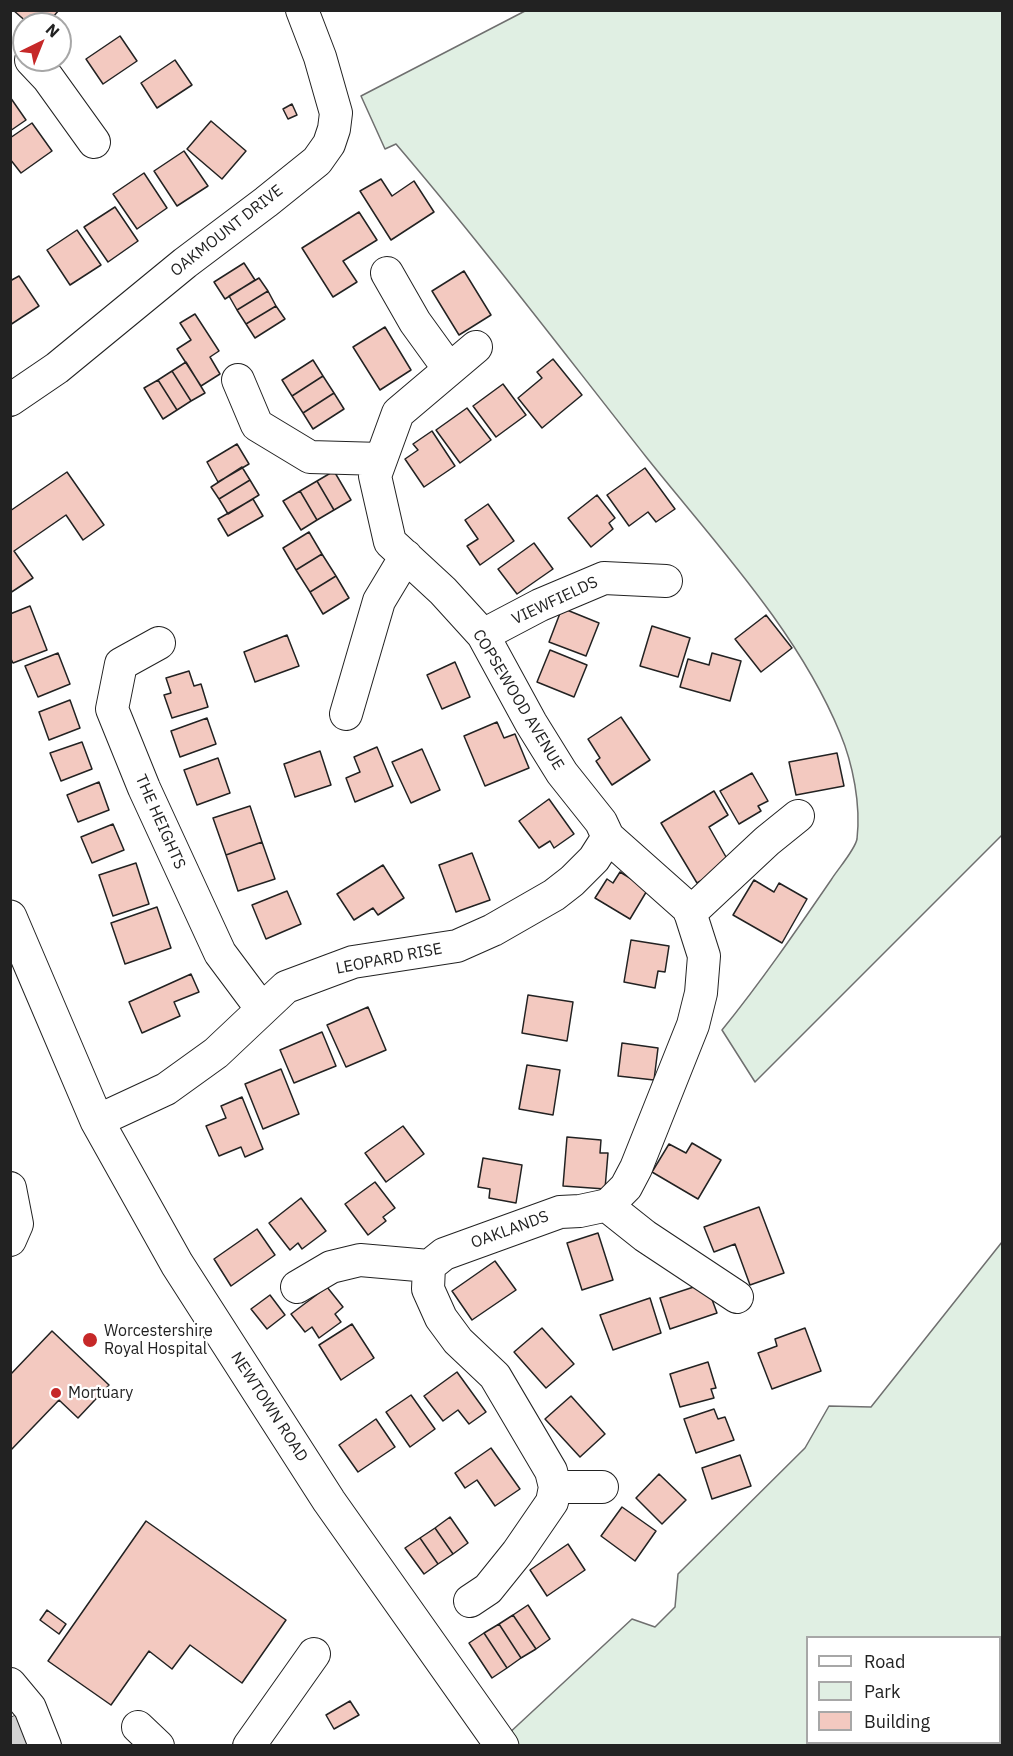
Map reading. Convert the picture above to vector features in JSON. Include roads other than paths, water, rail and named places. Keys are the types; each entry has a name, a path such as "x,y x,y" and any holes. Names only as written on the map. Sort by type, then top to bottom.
{"main road":[{"name":"NEWTOWN ROAD","path":"10,917 97,1121 177,1264 329,1501 502,1746"}],"street":[{"name":"OAKMOUNT DRIVE","path":"10,400 65,361 184,263 317,161 329,144 336,112 320,57 302,10"},
{"path":"42,72 94,142"},
{"path":"387,273 415,322 449,369"},
{"name":"COPSEWOOD AVENUE","path":"476,346 398,413 375,476 390,542 443,591 483,636 562,773 601,822 601,848"},
{"path":"238,380 257,425 310,458 381,459"},
{"path":"346,714 379,601 406,556"},
{"name":"VIEWFIELDS","path":"483,636 540,605 604,578 666,581"},
{"name":"THE HEIGHTS","path":"159,643 121,664 112,709 144,788 220,953 261,1008"},
{"path":"690,914 767,841 798,816"},
{"path":"601,848 688,909 704,956 701,993 693,1025 636,1168 626,1187 606,1205 645,1236 737,1297"},
{"name":"LEOPARD RISE","path":"97,1121 166,1089 216,1053 261,1008 286,987 325,971 353,963 457,946 493,930 554,895 572,881 601,848"},
{"path":"10,1188 17,1224 10,1239"},
{"name":"OAKLANDS","path":"429,1266 444,1254 560,1212 580,1211 606,1205"},
{"path":"297,1287 331,1267 360,1260 429,1266 428,1289 441,1318 458,1341 495,1376 550,1471 555,1487 552,1502 517,1553 488,1589 470,1601"},
{"path":"555,1487 602,1487"},
{"path":"249,1746 314,1654"},
{"path":"10,1684 30,1708 45,1746"}],"tunnel":[{"path":"14,1716 28,1746"}],"place":[{"name":"Worcestershire Royal Hospital","path":"90,1340"},
{"name":"Mortuary","path":"56,1393"}]}
